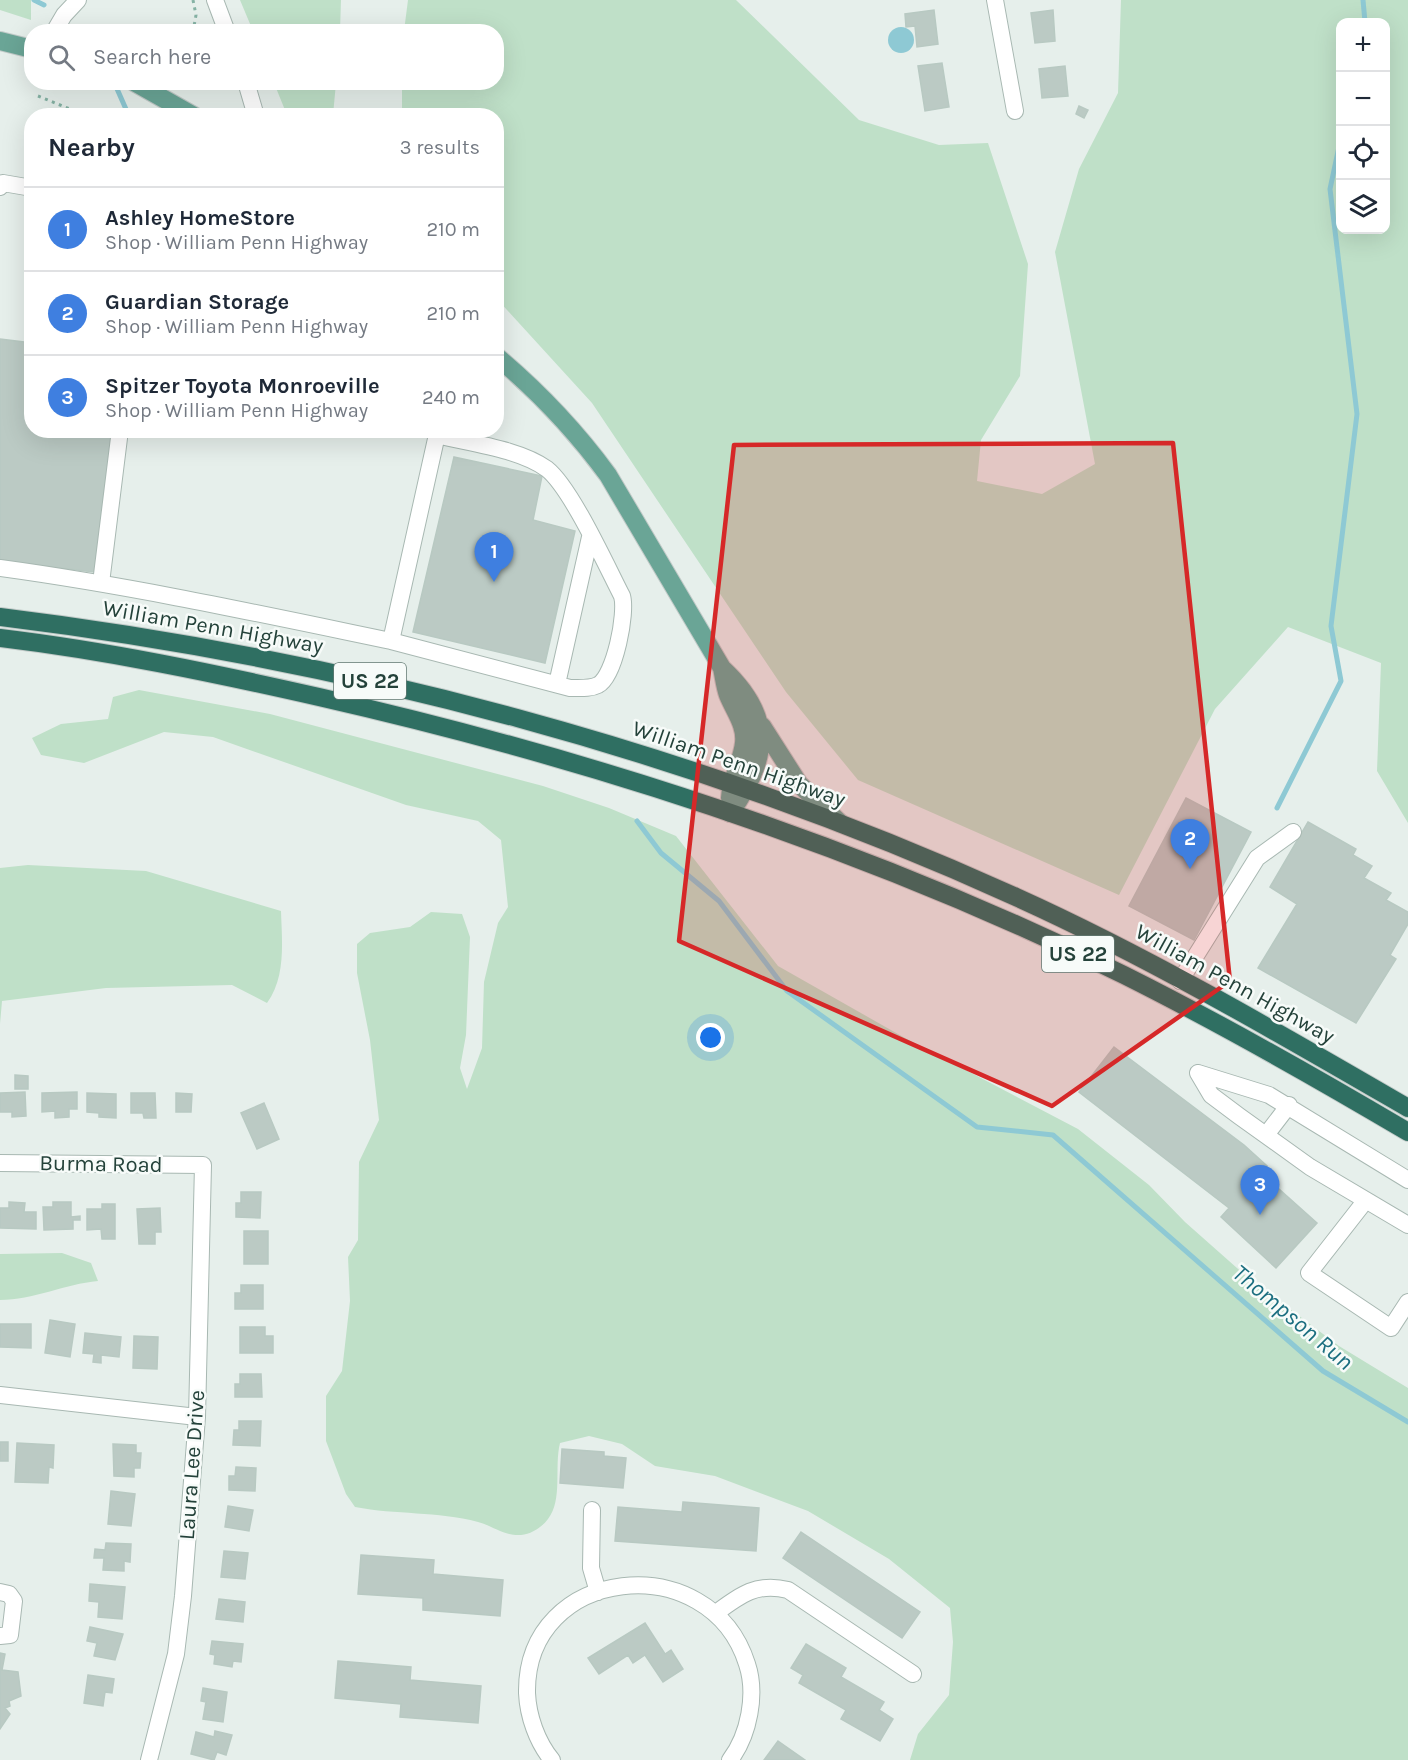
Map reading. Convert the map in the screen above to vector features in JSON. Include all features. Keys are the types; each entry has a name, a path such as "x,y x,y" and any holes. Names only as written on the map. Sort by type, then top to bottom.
{"highway":[{"name":"William Penn Highway","path":"0,617 188,645 387,684 557,729 739,787 841,824 1018,898 1180,981 1408,1108"},
{"name":"William Penn Highway","path":"0,638 133,658 379,711 550,755 730,813 898,876 1068,949 1191,1010 1408,1132"}],"main road":[{"path":"0,41 24,47"},
{"path":"148,90 180,108"},
{"path":"504,363 568,423 608,475 722,668 742,687 780,758 799,784 841,824"},
{"path":"722,668 728,695 739,715 744,734 739,787"},
{"path":"730,813 739,787 761,744 758,720"}],"street":[{"path":"59,24 78,0"},
{"path":"215,0 224,24"},
{"path":"995,0 1015,111"},
{"path":"248,90 254,108"},
{"path":"0,187 3,183 24,187"},
{"path":"101,583 119,438"},
{"path":"391,641 436,438"},
{"path":"0,568 211,603 391,641 557,684 585,688 601,684 611,669 624,613 622,596 566,492 547,470 525,457 455,438"},
{"path":"557,684 590,537"},
{"path":"1180,981 1257,858 1293,832"},
{"path":"1408,1180 1289,1105 1248,1087 1198,1073 1211,1095 1310,1167 1408,1226"},
{"path":"1266,1135 1289,1105"},
{"name":"Burma Road","path":"0,1163 203,1166"},
{"name":"Laura Lee Drive","path":"149,1760 176,1654 183,1596 197,1417 203,1166"},
{"path":"1366,1200 1309,1273 1390,1328 1408,1302"},
{"path":"0,1395 197,1417"},
{"path":"592,1510 591,1568 598,1592"},
{"path":"552,1760 533,1727 528,1704 531,1658 543,1635 561,1613 585,1596 634,1584 687,1594 716,1613 742,1650 749,1671 751,1693 743,1734 730,1760"},
{"path":"716,1613 753,1589 775,1587 788,1590 913,1674"},
{"path":"0,1592 9,1594 14,1601 10,1635 0,1636"}],"path":[{"path":"193,0 196,15 194,24"},
{"path":"38,96 67,108"}],"highlighted area":[{"path":"1173,443 1230,981 1052,1106 679,941 734,445"}],"green space":[{"path":"0,0 31,0 31,20 0,10"},
{"path":"240,0 341,0 340,24 250,24"},
{"path":"408,0 736,0 859,120 939,145 988,143 1028,264 1020,376 981,440 977,481 1042,494 1095,464 1055,252 1079,169 1118,93 1121,0 1408,0 1408,823 1377,771 1381,663 1288,627 1215,709 1119,895 858,780 786,692 592,403 504,307 504,108 402,108 402,90 504,90 504,24 405,24"},
{"path":"277,90 335,90 334,108 284,108"},
{"path":"139,690 270,714 543,786 609,808 676,836 778,966 905,1038 1078,1129 1149,1185 1185,1222 1246,1276 1339,1346 1408,1388 1408,1760 910,1760 918,1734 949,1695 953,1642 950,1608 889,1559 808,1511 715,1476 655,1466 622,1444 589,1436 560,1443 557,1493 553,1511 543,1525 529,1533 509,1534 478,1522 447,1516 355,1507 346,1494 326,1441 326,1396 342,1371 350,1301 348,1257 358,1240 359,1162 379,1120 370,1040 357,973 357,944 370,933 410,927 431,912 462,914 470,937 466,1035 460,1068 467,1089 482,1048 484,982 498,923 508,907 501,840 478,821 406,805 213,737 164,732 84,763 41,755 32,738 61,724 108,719 113,697"},
{"path":"28,865 146,871 281,911 282,959 273,993 267,1003 232,985 106,988 2,1001 0,1024 0,868"},
{"path":"62,1253 91,1263 98,1281 25,1297 0,1300 0,1254"}],"water":[{"path":"901,27 910,31 914,40 910,49 901,53 892,49 888,40 892,31"}],"building":[{"path":"934,10 938,44 917,47 915,26 906,27 905,14"},
{"path":"1053,10 1055,41 1035,43 1031,13"},
{"path":"942,63 949,107 925,111 918,66"},
{"path":"1065,66 1068,96 1042,98 1039,69"},
{"path":"1079,106 1088,110 1084,118 1076,114"},
{"path":"0,339 24,342 24,438 111,438 94,572 0,561"},
{"path":"454,457 542,476 533,520 575,531 545,663 413,632"},
{"path":"1186,798 1251,832 1194,940 1129,906"},
{"path":"1308,822 1356,849 1353,855 1372,866 1364,878 1391,893 1386,900 1408,912 1408,924 1390,955 1396,959 1356,1023 1258,968 1297,904 1270,887"},
{"path":"1114,1047 1244,1145 1267,1166 1262,1174 1317,1223 1276,1268 1221,1217 1229,1208 1079,1092"},
{"path":"15,1075 28,1076 28,1089 15,1089"},
{"path":"25,1092 26,1116 12,1117 12,1112 0,1112 0,1093"},
{"path":"77,1092 77,1109 69,1109 69,1117 55,1118 55,1111 42,1112 42,1093"},
{"path":"87,1093 116,1094 116,1118 99,1117 99,1113 87,1112"},
{"path":"131,1093 155,1093 156,1118 144,1118 143,1113 131,1113"},
{"path":"176,1093 192,1094 191,1112 176,1112"},
{"path":"264,1103 279,1139 257,1149 241,1113"},
{"path":"241,1192 261,1192 260,1218 236,1217 236,1203 241,1203"},
{"path":"9,1202 25,1203 24,1212 36,1212 36,1229 0,1228 0,1208 9,1208"},
{"path":"53,1202 71,1202 71,1217 80,1216 80,1220 73,1220 73,1229 44,1230 43,1207 53,1207"},
{"path":"102,1204 115,1204 115,1239 102,1239 101,1229 87,1230 87,1209 102,1209"},
{"path":"160,1208 161,1232 155,1232 155,1244 139,1244 137,1209"},
{"path":"244,1231 268,1231 268,1264 244,1264"},
{"path":"241,1285 263,1285 263,1309 235,1309 235,1293 241,1293"},
{"path":"50,1320 75,1324 70,1357 45,1353"},
{"path":"0,1324 31,1324 31,1348 0,1347"},
{"path":"240,1327 265,1327 265,1336 273,1336 273,1353 240,1353"},
{"path":"85,1333 121,1337 119,1357 101,1355 101,1363 93,1362 94,1354 83,1353"},
{"path":"134,1336 158,1337 157,1369 133,1368"},
{"path":"240,1374 261,1374 262,1397 235,1397 235,1384 240,1384"},
{"path":"239,1421 261,1421 260,1446 233,1445 234,1430 239,1430"},
{"path":"0,1442 8,1442 8,1461 0,1461"},
{"path":"17,1443 54,1445 53,1468 49,1467 48,1483 15,1482"},
{"path":"113,1444 136,1445 136,1453 141,1453 140,1468 134,1468 134,1477 114,1476"},
{"path":"562,1449 604,1452 604,1456 626,1458 623,1488 560,1483"},
{"path":"236,1467 256,1468 255,1491 229,1490 229,1476 235,1476"},
{"path":"111,1491 135,1494 131,1526 108,1524"},
{"path":"683,1502 759,1508 756,1551 615,1541 618,1507 682,1512"},
{"path":"228,1506 253,1510 249,1531 225,1527"},
{"path":"801,1532 920,1612 902,1638 783,1558"},
{"path":"106,1543 131,1544 130,1562 124,1561 124,1571 103,1570 104,1558 94,1558 95,1549 105,1550"},
{"path":"224,1551 248,1553 245,1579 221,1577"},
{"path":"361,1555 434,1560 433,1574 503,1580 500,1616 423,1610 423,1598 358,1594"},
{"path":"90,1584 125,1587 122,1619 98,1617 99,1602 89,1601"},
{"path":"219,1599 245,1602 243,1622 216,1619"},
{"path":"645,1623 665,1654 671,1650 683,1669 663,1682 645,1655 633,1663 628,1655 599,1674 588,1658"},
{"path":"90,1627 123,1634 115,1660 94,1656 97,1643 87,1641"},
{"path":"212,1641 243,1644 241,1662 233,1661 232,1667 214,1664 215,1655 210,1654"},
{"path":"806,1644 846,1668 841,1677 884,1702 879,1710 893,1719 880,1741 841,1719 846,1710 799,1683 803,1675 791,1668"},
{"path":"0,1653 5,1654 2,1670 18,1672 21,1696 9,1701 10,1706 5,1708 10,1714 0,1729"},
{"path":"338,1661 411,1667 410,1680 481,1686 478,1723 400,1717 401,1704 335,1698"},
{"path":"88,1675 114,1679 112,1693 105,1692 103,1706 84,1703"},
{"path":"203,1688 227,1692 223,1722 203,1719 206,1702 201,1701"},
{"path":"215,1731 232,1735 226,1755 217,1752 214,1760 191,1754 196,1732 214,1737"},
{"path":"778,1741 805,1760 764,1760"}],"waterway":[{"path":"34,0 44,5"},
{"path":"1363,0 1365,18"},
{"path":"118,90 125,108"},
{"path":"1277,808 1341,681 1331,626 1357,414 1330,189 1336,161"},
{"name":"Thompson Run","path":"637,821 661,853 719,901 787,991 977,1127 1053,1135 1323,1371 1408,1422"}],"place":[{"name":"Ashley HomeStore","path":"494,582"},
{"name":"Guardian Storage","path":"1190,869"},
{"name":"Spitzer Toyota Monroeville","path":"1260,1215"}]}
